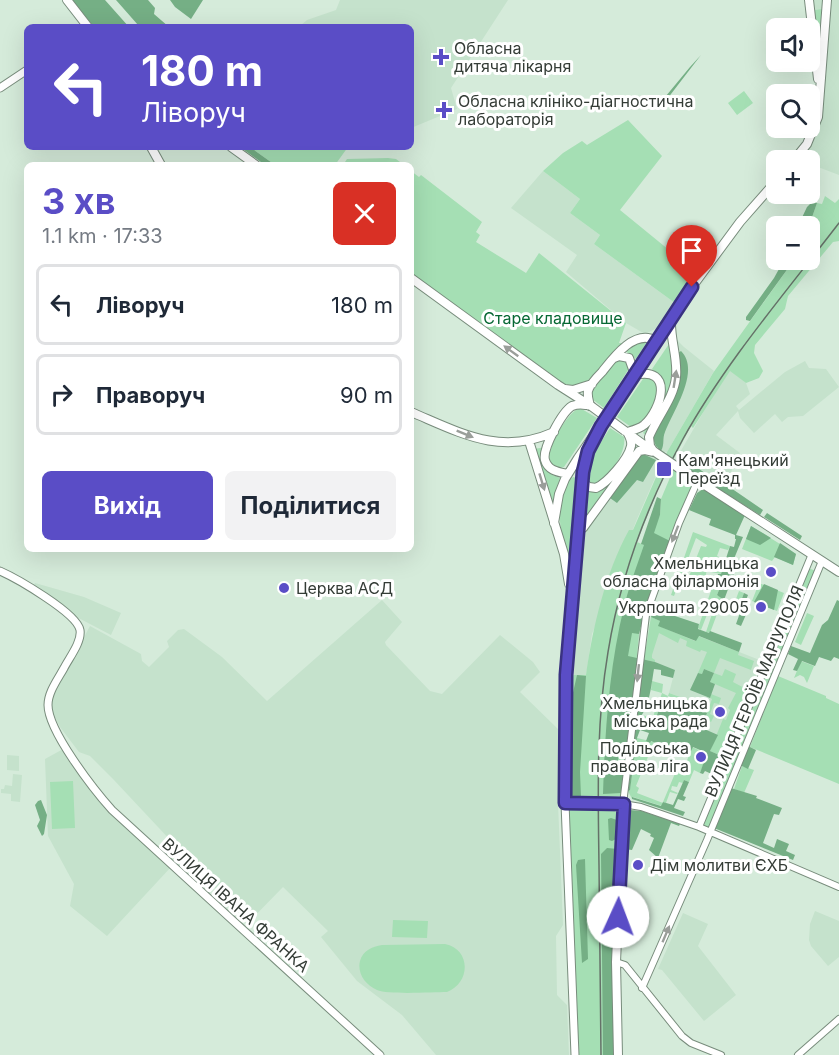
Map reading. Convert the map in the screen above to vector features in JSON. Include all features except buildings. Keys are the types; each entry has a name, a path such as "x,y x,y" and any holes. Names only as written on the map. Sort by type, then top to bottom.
{"main road":[{"path":"67,0 86,24"},
{"path":"809,0 818,84"},
{"path":"810,11 822,9 827,1"},
{"path":"820,101 827,1"},
{"path":"0,88 24,72"},
{"path":"235,150 252,162"},
{"path":"554,523 556,504 568,474 671,318 740,222 766,192"},
{"path":"414,280 654,452 839,572"},
{"path":"654,452 650,446 649,437 670,395 676,376 670,335 671,318"},
{"path":"591,406 588,393 592,384 612,359 627,345 642,338 651,338 656,341"},
{"path":"612,359 619,356 629,358 635,375"},
{"path":"626,431 638,429 650,418 662,392 660,382 656,377 647,373 635,375"},
{"path":"565,389 573,390 592,384"},
{"path":"568,474 552,470 545,462 545,453 563,415 572,407 580,404 591,406"},
{"path":"414,413 484,441 499,443 529,441 554,432"},
{"path":"575,1055 565,803 565,697 582,482 588,451 601,426"},
{"path":"582,482 589,487 596,488 610,478 631,447 626,431"},
{"path":"529,441 566,563 571,599"},
{"path":"577,529 583,528 639,451 654,452"},
{"name":"ВУЛИЦЯ ІВАНА ФРАНКА","path":"0,571 69,613 77,622 80,630 78,641 51,692 48,707 52,723 97,794 380,1055"},
{"path":"565,803 624,804 616,962 618,1055"}],"street":[{"path":"698,480 679,523 646,615 624,804 641,807 710,831 839,887"},
{"name":"ВУЛИЦЯ ГЕРОЇВ МАРІУПОЛЯ","path":"699,827 812,554"},
{"name":"ВУЛИЦЯ ГЕРОЇВ МАРІУПОЛЯ","path":"642,988 822,561"},
{"path":"616,962 625,965 685,1038 721,1055"},
{"path":"798,1055 839,1019"}],"shaded area":[{"name":"Обласна дитяча лікарня","path":"340,0 508,0 451,88 457,109 414,127 414,24 302,24 307,20 336,10"},
{"path":"811,0 839,0 839,175 820,168 820,150 807,150 813,138 820,138 820,84 817,84 817,72 820,72 820,18 812,18"},
{"path":"543,171 580,199 570,213 600,235 594,244 675,303 657,328 645,334 626,323 566,272 577,255 511,208"},
{"path":"673,336 714,371 667,452 655,452 658,471 592,634 586,676 570,675 582,533 651,437 675,388"},
{"path":"805,361 809,368 826,369 839,387 803,416 788,417 782,422 775,414 754,433 740,418 738,411 716,435 740,453 732,469 728,486 724,486 679,454 730,370 746,383 750,394 736,406 739,410 785,372"},
{"path":"35,583 84,597 121,613 111,635 69,613 32,589"},
{"path":"382,600 402,622 385,642 386,645 430,691 442,694 500,635 533,662 540,672 520,692 558,729 558,803 563,925 556,936 557,995 567,1005 569,1055 436,1055 402,1015 357,981 321,937 328,931 283,887 248,923 113,779 90,756 79,752 52,712 52,698 90,626 141,654 142,661 149,667 169,647 167,641 178,630 184,629 222,657 267,701"},
{"path":"651,617 762,661 724,757 688,742 700,711 684,705 686,699 669,693 675,670 644,660"},
{"path":"65,748 96,795 171,867 107,936 70,906 74,884 48,836 45,759"},
{"path":"7,755 19,756 19,771 7,770"},
{"path":"13,774 22,775 20,802 11,801 11,794 1,793 5,785 12,786"},
{"path":"815,911 839,921 839,957 828,966 811,946 809,940 810,924"},
{"path":"683,913 708,924 698,946 736,995 704,1021 662,970 658,969"}],"green space":[{"path":"72,0 105,0 126,24 92,24"},
{"path":"116,0 148,0 155,8 154,14 166,24 137,24"},
{"path":"170,0 203,0 191,19 175,7"},
{"path":"827,3 820,101 820,84 818,84 817,72 820,72 820,18 811,18 810,11 822,9"},
{"path":"701,55 661,107 656,108 690,67"},
{"path":"744,91 753,103 737,115 728,103"},
{"path":"628,120 662,156 620,210 696,272 675,303 594,244 600,235 570,213 580,199 543,171 563,153 582,141 587,145"},
{"path":"244,150 254,150 271,162 261,162"},
{"path":"254,150 346,150 337,162 271,162"},
{"path":"388,158 400,162 345,162 347,159"},
{"name":"Старе кладовище","path":"414,173 419,177 421,175 482,222 476,232 480,235 476,242 526,273 539,253 626,323 619,343 622,343 596,374 580,384 571,385 561,382 414,275"},
{"path":"825,196 835,203 839,199 839,241 833,242 820,258 820,216 812,216 817,204 822,204"},
{"path":"810,204 817,204 812,216 803,216"},
{"path":"778,270 787,270 750,321 746,320 746,317"},
{"path":"787,270 810,270 788,296 785,309 755,345 754,353 763,371 759,378 746,383 730,371 693,428 691,426 659,487 637,542 644,545 660,515 661,499 674,468 691,480 694,485 670,541 640,625 621,796 600,798 600,809 614,809 619,817 615,1055 576,1055 567,805 581,805 580,798 573,797 571,794 571,758 568,750 570,675 586,675 596,619 613,564 629,530 633,530 667,452 713,373"},
{"path":"642,341 647,342 636,359 624,350"},
{"path":"669,344 673,356 672,380 664,403 647,436 643,433 659,410 665,390 663,382 652,369"},
{"path":"681,351 686,359 687,380 665,432 661,451 653,439 673,395 678,353"},
{"path":"618,359 627,359 630,367 604,408 592,399 591,393 613,362"},
{"path":"645,376 651,377 657,384 658,397 652,410 631,427 617,417"},
{"path":"580,408 597,418 564,467 557,469 550,462 549,456 554,440 564,423"},
{"path":"610,428 624,437 622,451 615,466 603,478 591,484 586,479 591,457"},
{"path":"546,447 543,466 560,478 552,505 534,449"},
{"path":"634,449 636,450 584,521 582,520 584,490 596,491"},
{"path":"643,454 656,460 643,482 637,480 617,503 610,498 637,459"},
{"path":"689,462 763,510 760,515 685,468"},
{"path":"573,477 577,478 579,485 572,561 568,560 563,540 560,505 566,485"},
{"path":"703,489 745,515 736,535 743,537 731,566 736,568 724,600 717,595 719,590 704,585 706,579 715,582 718,574 721,574 730,546 734,547 736,539 735,535 709,525 711,519 689,510 697,493"},
{"path":"657,497 661,499 660,515 654,533 670,541 647,604 639,634 632,633 628,656 655,662 675,670 673,678 661,675 661,670 654,669 648,703 638,720 653,727 660,706 663,706 666,701 707,713 702,728 718,735 710,751 724,757 716,776 705,771 703,774 700,773 707,753 693,747 691,751 676,745 672,750 651,741 650,743 646,741 649,733 640,730 630,790 628,791 634,746 628,745 619,750 617,771 625,776 621,793 603,794 609,700 619,630 628,591 644,545 641,544"},
{"path":"767,513 802,536 800,540 764,517"},
{"path":"751,526 796,554 793,565 775,557 772,561 742,549"},
{"path":"751,526 771,538 760,545 746,539"},
{"path":"693,532 730,546 728,550 720,548 717,556 725,560 721,574 707,569 705,579 700,578 698,583 688,579 701,546 706,547 707,545 696,538 674,596 671,595"},
{"path":"780,543 796,554 793,565 774,557"},
{"path":"808,568 816,571 710,828 701,824"},
{"path":"759,583 784,593 777,611 752,601"},
{"path":"764,584 778,590 774,610 754,602"},
{"path":"712,588 719,590 717,595 734,604 739,591 744,593 738,609 733,607 731,610 720,606 710,633 706,632 714,608 710,607 701,630 698,628"},
{"path":"744,593 748,595 743,608 748,610 741,626 736,624 741,610 738,609"},
{"path":"837,600 839,601 839,659 834,657 831,661 819,657 815,666 802,661 797,671 793,670 798,659 788,654 791,646 810,653 822,625 828,620"},
{"path":"657,610 699,624 698,629 742,643 739,652 699,636 696,641 658,626 660,621 651,617 653,611"},
{"path":"807,613 814,616 801,645 795,642"},
{"path":"651,617 660,621 659,626 695,641 698,636 739,652 738,655 754,661 751,670 720,658 714,673 704,669 702,674 698,673 707,652 701,650 700,652 686,646 687,641 680,638 678,643 659,633 652,655 655,662 644,660"},
{"path":"801,661 814,666 807,683 800,675 794,678"},
{"path":"704,669 714,673 710,682 715,684 710,698 690,690 698,673 702,674"},
{"path":"725,669 736,674 733,682 750,691 724,757 710,751 723,719 726,720 730,710 728,708 736,693 710,682 714,673 722,676"},
{"path":"577,675 586,676 580,772 581,797 573,797 571,794 572,697"},
{"path":"778,676 826,696 839,704 839,784 750,747"},
{"path":"652,681 663,684 662,693 651,690"},
{"path":"662,693 668,696 663,707 660,706 653,727 638,720 642,715 653,718"},
{"path":"669,693 686,699 683,707 676,705 678,700 668,696"},
{"path":"711,694 721,698 719,704 714,703 710,714 714,716 711,722 705,719 712,699"},
{"path":"637,738 654,742 636,786 639,788 637,793 663,803 662,806 633,797 632,799 628,791"},
{"path":"748,746 756,750 748,769 740,765"},
{"path":"692,747 708,754 700,773 694,770 689,782 684,780 683,783 679,782 677,787 672,786 671,790 678,793 670,792 666,803 663,802 679,764 685,766"},
{"path":"742,766 754,770 744,793 734,789"},
{"path":"684,780 689,782 683,796 686,797 684,801 678,799 674,808 685,812 683,816 632,799 632,797 661,806 663,802 673,805"},
{"path":"73,781 75,828 52,829 50,782"},
{"path":"731,788 757,796 756,798 782,808 779,815 774,814 763,843 774,848 777,839 789,844 786,851 795,855 793,860 714,828"},
{"path":"41,800 47,815 42,836 37,826 40,820 35,805"},
{"path":"630,810 642,811 680,824 679,826 671,823 658,858 649,850 654,838 641,829 632,850 624,849 625,817"},
{"path":"608,819 617,820 616,839 612,841 609,840"},
{"path":"607,848 618,849 615,1055 603,1055 601,854"},
{"path":"585,859 588,959 582,963 576,865 578,860"},
{"path":"393,920 428,921 427,938 392,937"},
{"path":"445,944 454,947 463,959 464,974 455,988 447,992 401,993 377,990 363,978 359,965 361,957 366,952 382,945"}],"railway":[{"path":"601,1055 598,811 601,705 613,624 628,569 636,542 658,490 683,439 700,411 757,328 839,223"}],"place":[{"name":"Обласна дитяча лікарня","path":"441,57"},
{"name":"Обласна клініко-діагностична лабораторія","path":"444,110"},
{"name":"Кам'янецький Переїзд","path":"664,469"},
{"name":"Хмельницька обласна філармонія","path":"771,572"},
{"name":"Церква АСД","path":"284,588"},
{"name":"Укрпошта 29005","path":"761,607"},
{"name":"Хмельницька міська рада","path":"720,712"},
{"name":"Подільська правова ліга","path":"701,757"},
{"name":"Дім молитви ЄХБ","path":"638,865"}],"route":[{"path":"618,917 621,817 624,804 565,803 566,675 583,472 588,451 601,426 692,287"}]}
